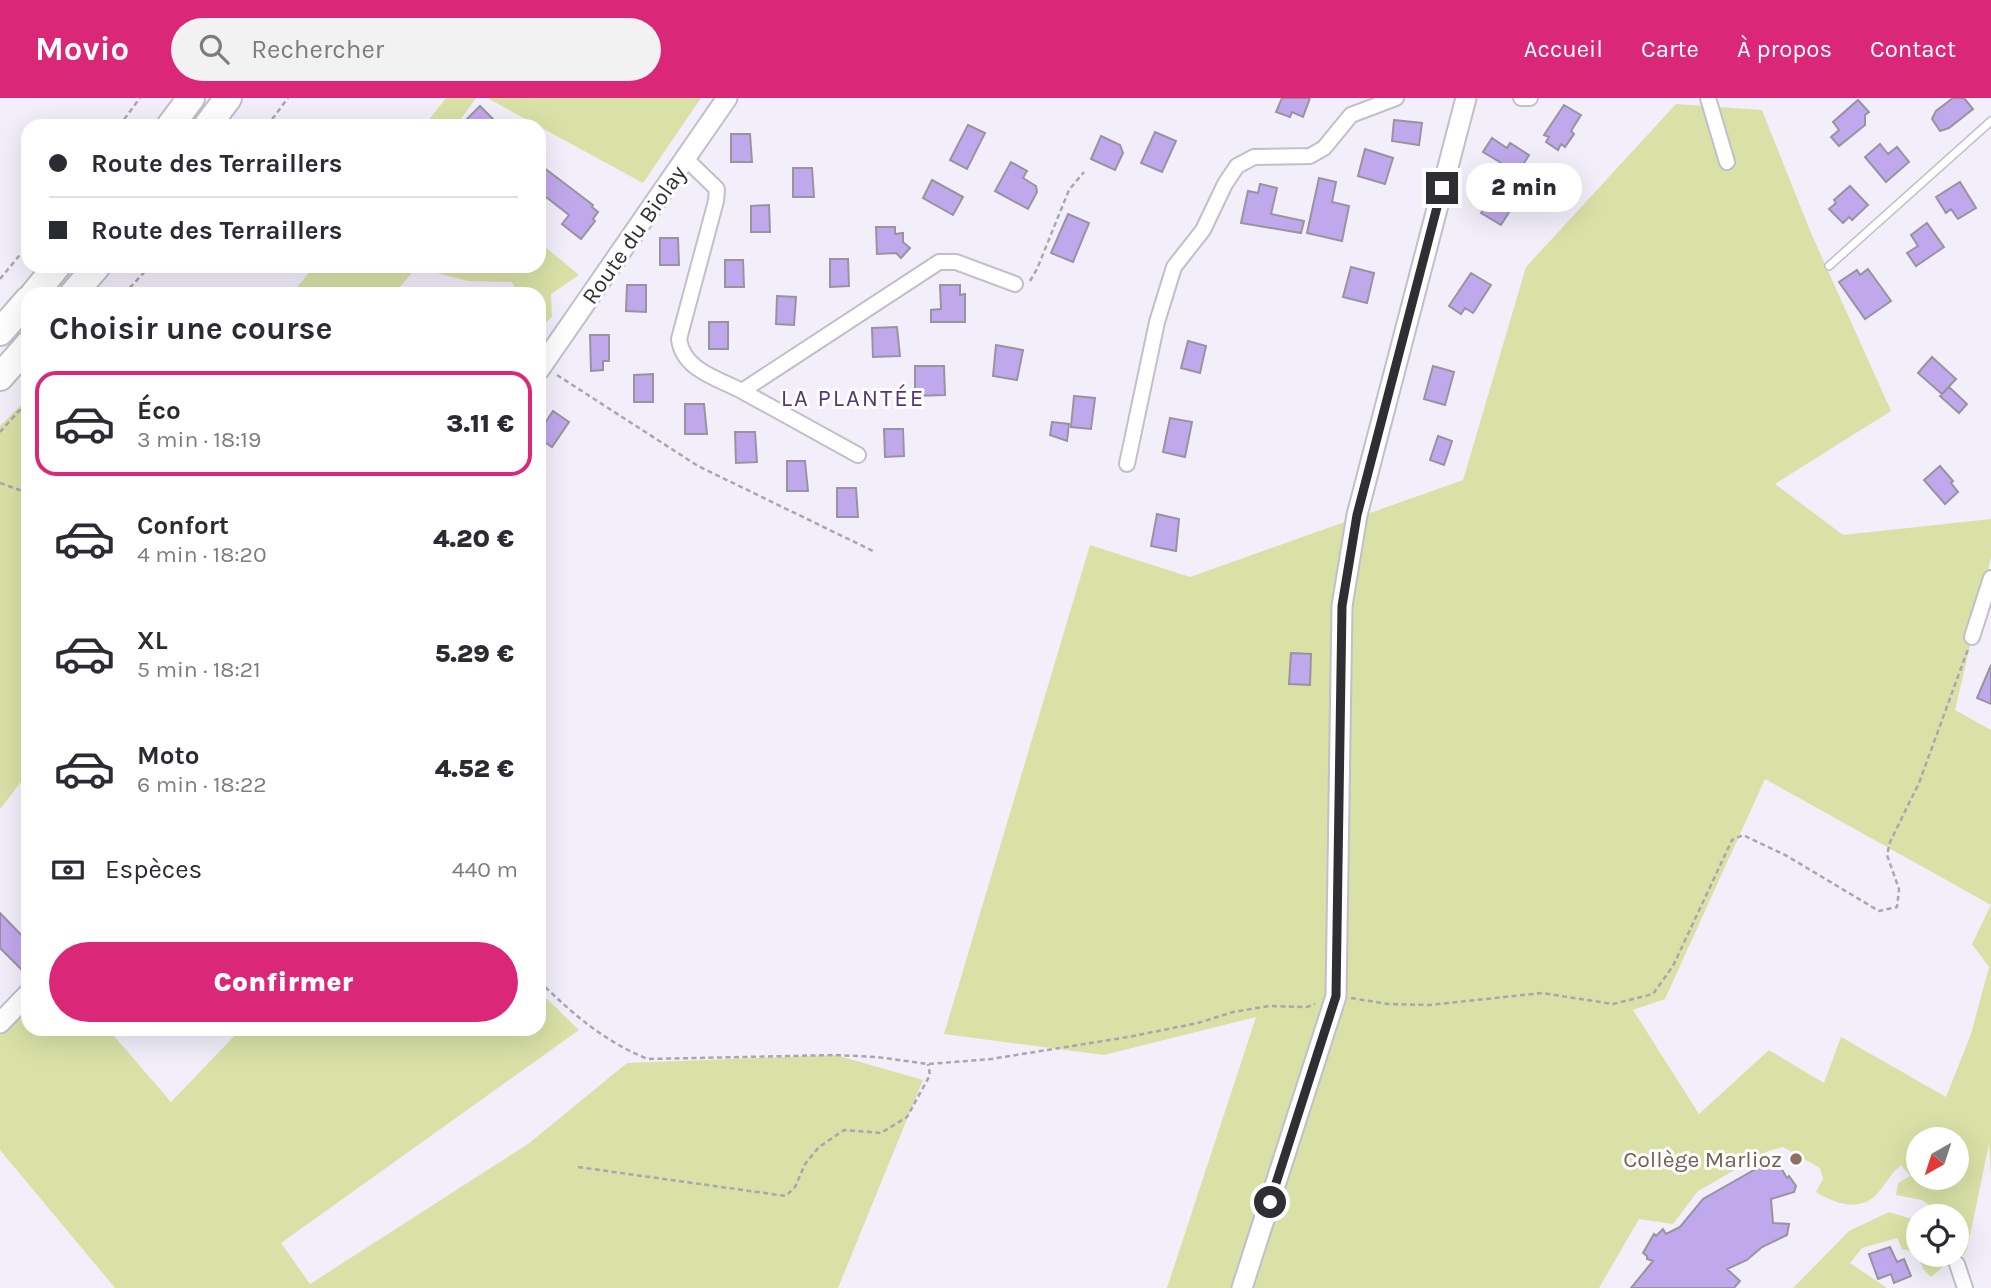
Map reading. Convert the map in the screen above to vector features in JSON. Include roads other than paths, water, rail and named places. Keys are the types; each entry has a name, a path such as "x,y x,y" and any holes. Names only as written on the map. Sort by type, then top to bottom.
{"highway":[{"path":"175,119 191,98"},
{"path":"212,119 228,98"},
{"path":"39,287 51,273"},
{"path":"79,287 91,273"},
{"path":"0,332 21,308"},
{"path":"0,377 21,353"}],"street":[{"name":"Route du Biolay","path":"546,361 727,98"},
{"path":"1127,464 1157,322 1174,267 1203,230 1237,166 1254,157 1310,156 1324,148 1352,115 1396,98"},
{"path":"1242,1288 1336,996 1342,606 1357,515 1466,98"},
{"path":"1521,98 1530,98"},
{"path":"1708,98 1727,162"},
{"path":"687,159 717,189 678,339 685,359 699,370 742,390 858,455"},
{"path":"742,390 939,262 956,262 1015,284"},
{"path":"1972,637 1991,578"},
{"path":"0,1023 21,1001"},
{"path":"1958,1267 1965,1288"}],"lane":[{"path":"1829,266 1991,121"}],"place":[{"name":"Collège Marlioz","path":"1796,1159"}],"district":[{"name":"LA PLANTÉE","path":"853,398"}]}
